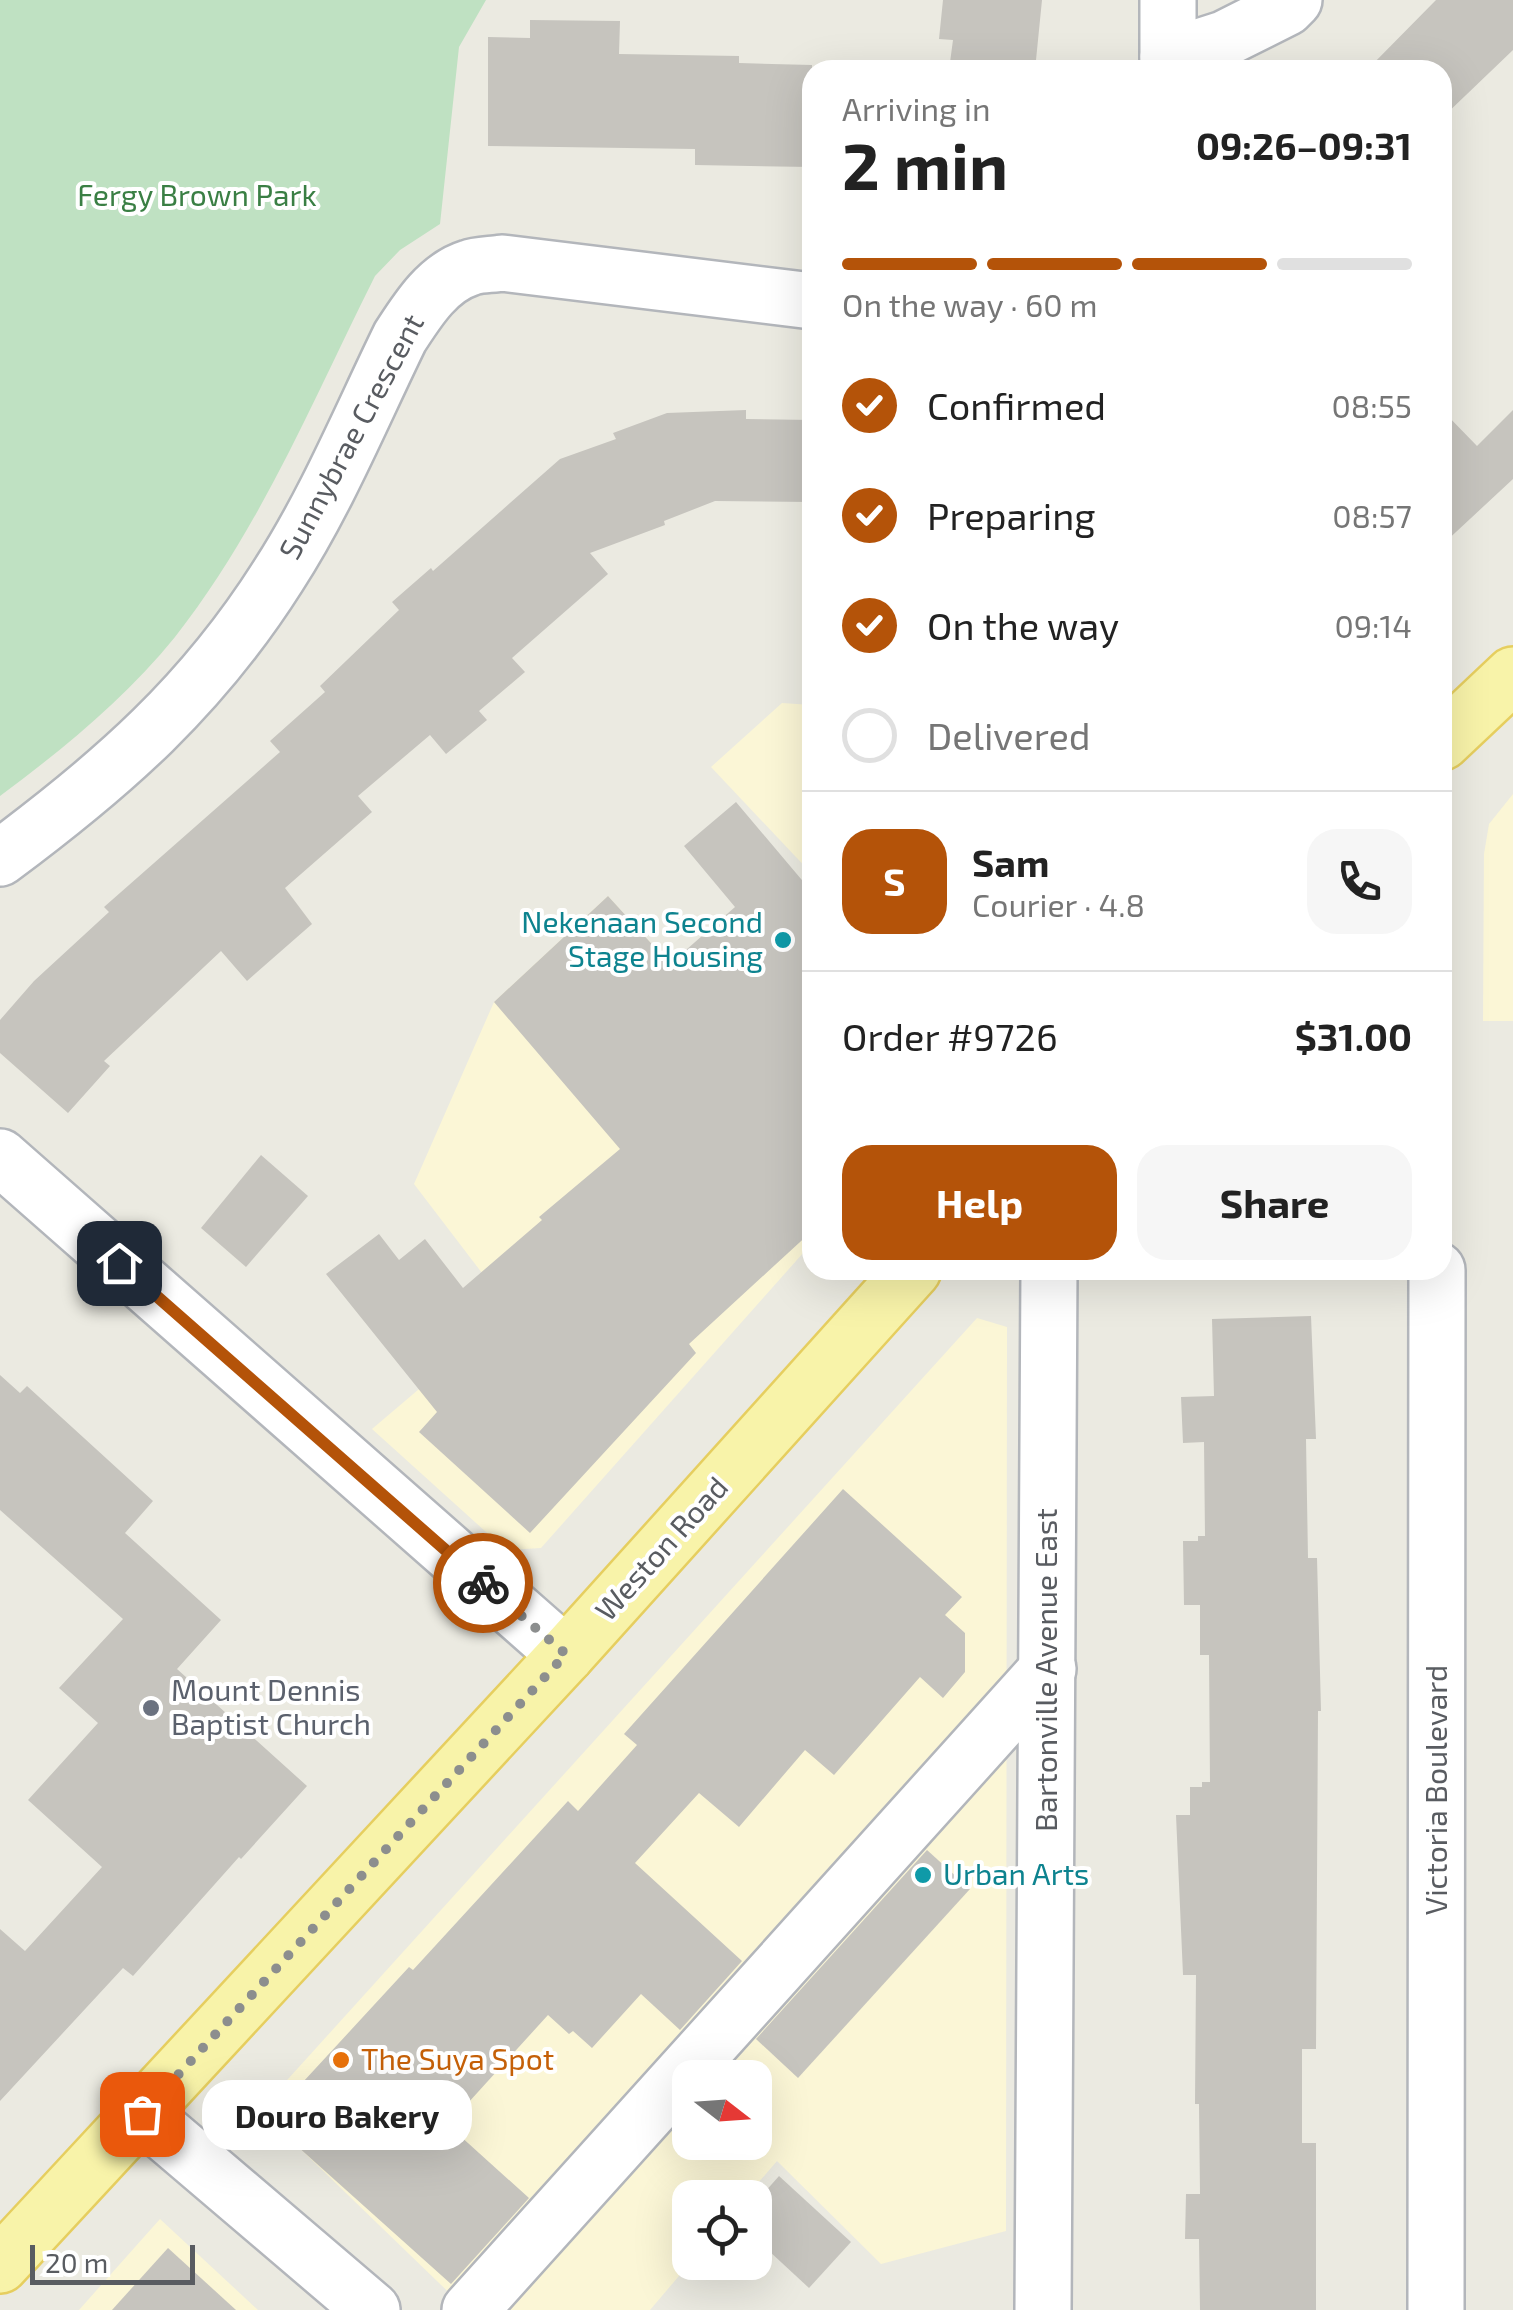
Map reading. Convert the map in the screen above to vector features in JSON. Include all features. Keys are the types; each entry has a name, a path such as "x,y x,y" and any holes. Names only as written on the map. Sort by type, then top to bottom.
{"main road":[{"path":"1452,733 1513,675"},
{"name":"Weston Road","path":"5,2249 142,2114 904,1280"}],"street":[{"path":"1168,0 1168,60"},
{"path":"1177,60 1286,8 1294,0"},
{"name":"Sunnybrae Crescent","path":"0,858 60,813 160,727 246,624 303,534 400,337 443,282 468,268 502,263 802,300"},
{"path":"0,1157 566,1654"},
{"name":"Bartonville Avenue East","path":"1043,2310 1049,1280"},
{"name":"Victoria Boulevard","path":"1436,2310 1437,1280"},
{"path":"470,2310 1048,1669"},
{"path":"142,2114 372,2310"}],"shaded area":[{"path":"782,703 802,704 802,863 711,767"},
{"path":"1513,794 1513,1021 1483,1021 1484,854 1489,824"},
{"path":"608,896 802,1109 802,1254 541,1548 506,1550 372,1429 511,1311 414,1184 494,1002"},
{"path":"977,1318 1007,1327 1006,2231 881,2264 777,2161 761,2180 672,2180 672,2280 676,2280 650,2310 467,2310 260,2110"},
{"path":"160,2219 258,2310 79,2310"}],"green space":[{"name":"Fergy Brown Park","path":"0,0 486,0 459,47 440,224 400,250 375,276 260,507 175,637 92,722 0,796"}],"building":[{"path":"943,0 1042,0 1036,60 950,60 953,40 939,39"},
{"path":"1436,0 1513,0 1513,50 1452,108 1452,60 1377,60"},
{"path":"530,20 620,21 619,54 739,56 739,63 802,65 802,167 695,165 695,149 488,146 488,37 530,38"},
{"path":"746,410 746,419 802,420 802,502 715,501 590,553 608,574 512,658 525,672 479,711 487,720 446,754 430,735 358,796 372,812 285,888 312,924 247,981 221,951 104,1061 110,1066 68,1113 0,1053 0,1020 34,981 109,912 104,907 280,752 270,741 325,692 320,686 399,610 392,602 560,459 616,439 613,433 667,413"},
{"path":"1513,410 1513,479 1452,536 1452,420 1477,446"},
{"path":"736,802 802,880 802,1240 689,1344 696,1353 530,1533 419,1432 437,1412 326,1274 379,1234 399,1260 425,1239 463,1288 620,1149 494,1002 608,896 670,964 735,907 684,846"},
{"path":"261,1155 308,1196 246,1267 201,1228"},
{"path":"1311,1316 1316,1439 1306,1439 1308,1558 1317,1558 1321,1711 1316,2049 1302,2049 1302,2143 1316,2143 1316,2310 1200,2310 1199,2239 1185,2239 1186,2194 1200,2194 1199,2104 1195,2104 1196,1975 1183,1975 1176,1815 1190,1815 1190,1787 1210,1782 1209,1655 1200,1655 1200,1605 1184,1605 1183,1541 1198,1541 1198,1536 1205,1536 1204,1442 1183,1443 1181,1397 1214,1396 1212,1319"},
{"path":"0,1375 20,1393 27,1386 153,1501 125,1533 221,1620 177,1669 307,1786 133,1976 123,1968 0,2101 0,1929 25,1951 102,1867 28,1800 98,1723 59,1688 123,1619 0,1510"},
{"path":"843,1489 962,1597 945,1615 965,1633 965,1672 943,1698 920,1677 834,1775 805,1750 739,1827 699,1793 635,1863 742,1961 680,2030 641,1994 592,2048 548,2015 448,2125 529,2198 451,2284 268,2120 568,1801 578,1811 637,1745 624,1734"},
{"path":"927,1850 970,1889 798,2078 756,2039"},
{"path":"779,2176 851,2242 809,2288 772,2254 772,2184"},
{"path":"168,2248 236,2310 112,2310"}],"way so far":[{"path":"142,2114 566,1654 483,1583"}],"place":[{"name":"Nekenaan Second Stage Housing","path":"783,940"},
{"name":"Mount Dennis Baptist Church","path":"151,1708"},
{"name":"Urban Arts","path":"923,1875"},
{"name":"The Suya Spot","path":"341,2060"},
{"name":"Douro Bakery","path":"142,2114"}],"route":[{"path":"119,1263 483,1583"}]}
